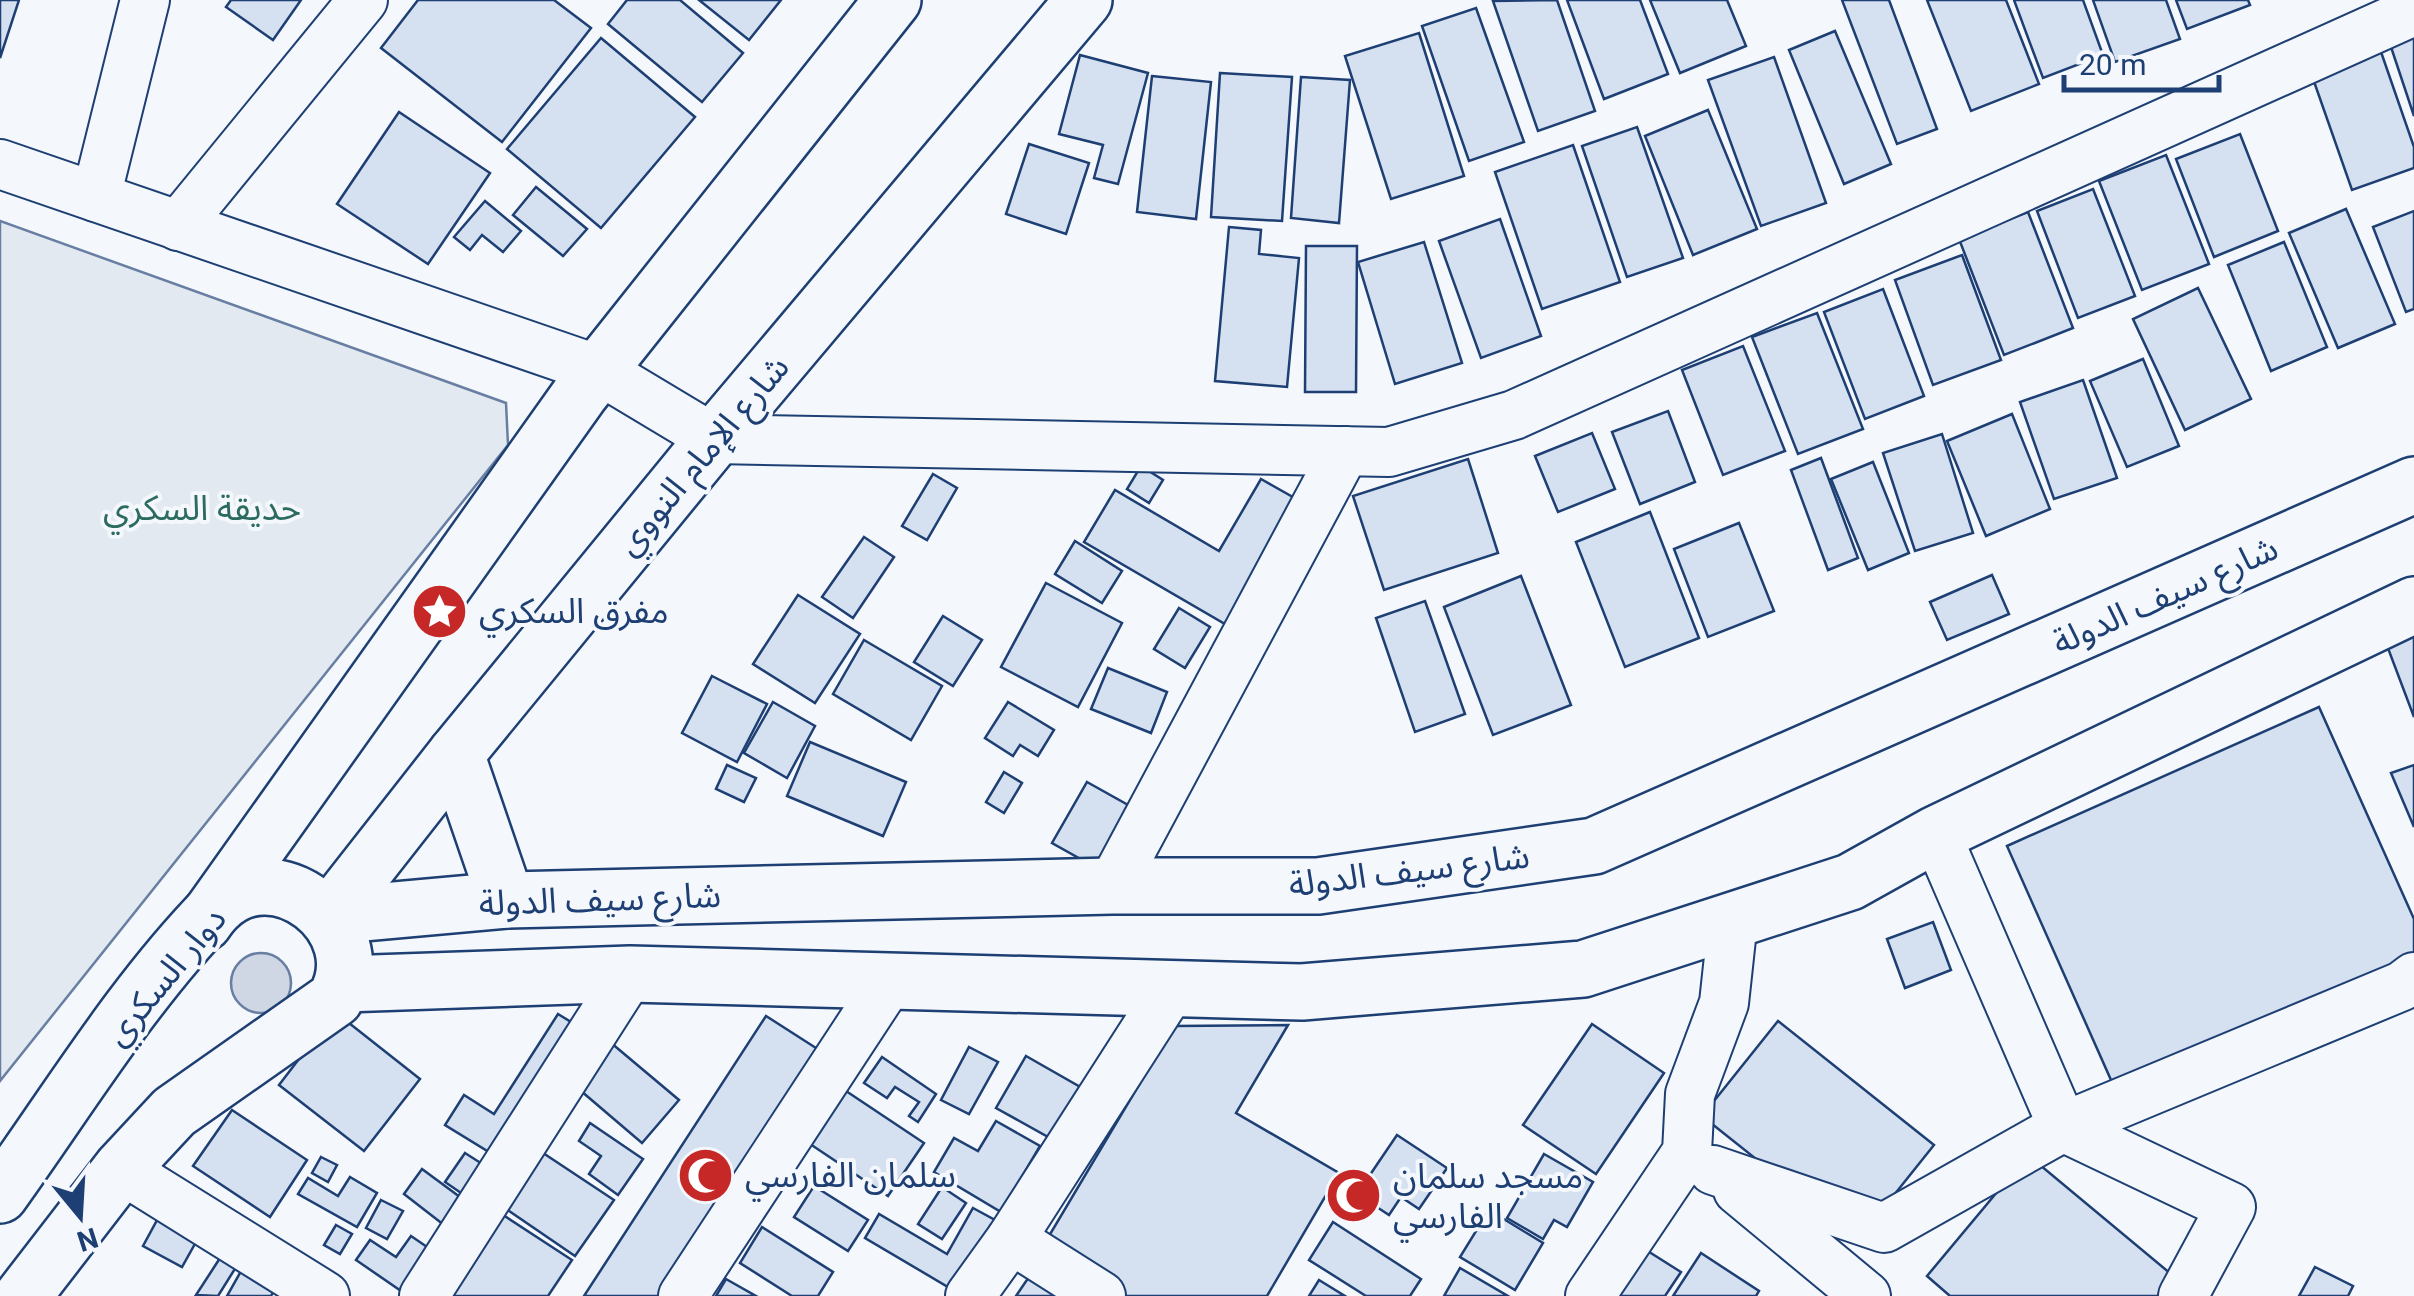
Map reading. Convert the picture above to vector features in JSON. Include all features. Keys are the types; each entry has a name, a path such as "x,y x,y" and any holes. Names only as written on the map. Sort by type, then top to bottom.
{"main road":[{"path":"203,924 600,370 893,0"},
{"name":"شارع الإمام النووي","path":"329,916 714,439 1084,0"},
{"name":"شارع سيف الدولة","path":"329,916 506,900 1112,886 1318,886 1594,846 2414,485"},
{"path":"344,984 630,974 1302,992 1583,969 1850,882 1936,834 2414,605"},
{"path":"456,754 506,900"},
{"name":"دوار السكري","path":"0,1196 162,969 219,905 240,892 264,887 288,890 310,900 329,916"},
{"path":"23,1296 121,1168 174,1112 335,999 344,984 345,962 340,938 329,916"}],"street":[{"path":"96,197 145,0"},
{"path":"178,226 363,0"},
{"path":"0,164 600,370 714,439 1389,452 1514,415 2414,11"},
{"path":"1112,886 1345,450"},
{"path":"1936,834 2063,1127 2231,1206 2183,1296"},
{"path":"1733,920 1724,1003 1690,1094 1700,1161 1866,1296"},
{"path":"424,1296 630,974"},
{"path":"684,1296 891,979"},
{"path":"1700,1161 1884,1228 2063,1127 2410,984"},
{"path":"970,1296 1011,1239 1172,988"},
{"path":"1590,1296 1700,1161"},
{"path":"121,1168 325,1296"},
{"path":"1011,1239 1101,1296"}],"green space":[{"name":"حديقة السكري","path":"0,221 506,403 508,445 0,1081"}],"shaded area":[{"path":"261,953 282,962 291,983 282,1004 261,1013 240,1004 231,983 240,962"}],"building":[{"path":"0,0 19,0 0,58"},
{"path":"231,0 301,0 273,40 226,7"},
{"path":"418,0 554,0 591,28 502,142 381,48"},
{"path":"627,0 680,0 743,53 702,102 608,24"},
{"path":"699,0 781,0 749,40"},
{"path":"1557,0 1595,111 1538,131 1493,1"},
{"path":"1567,0 1640,0 1668,74 1604,99"},
{"path":"1650,0 1727,0 1746,46 1680,73"},
{"path":"1842,0 1889,0 1937,129 1897,144"},
{"path":"1927,0 2006,0 2039,84 1971,111"},
{"path":"2014,0 2083,0 2103,55 2043,78"},
{"path":"2093,0 2166,0 2180,39 2115,62"},
{"path":"2176,0 2248,0 2250,5 2187,29"},
{"path":"1476,8 1524,142 1469,161 1422,26"},
{"path":"1835,31 1891,164 1844,184 1789,50"},
{"path":"1419,33 1464,176 1391,199 1345,56"},
{"path":"2414,33 2414,116 2389,41"},
{"path":"601,38 695,117 601,228 507,149"},
{"path":"2380,49 2414,147 2414,168 2352,190 2311,73"},
{"path":"1080,55 1148,73 1118,184 1094,178 1103,145 1059,134"},
{"path":"1774,57 1826,203 1761,226 1708,80"},
{"path":"1220,73 1292,77 1282,221 1211,217"},
{"path":"1152,76 1211,82 1196,219 1137,212"},
{"path":"1301,77 1350,80 1339,223 1291,218"},
{"path":"1708,110 1757,229 1693,255 1645,136"},
{"path":"399,112 490,173 428,264 337,204"},
{"path":"1637,127 1683,258 1627,277 1582,146"},
{"path":"2240,134 2278,231 2214,257 2176,159"},
{"path":"1029,144 1089,163 1066,234 1006,214"},
{"path":"1573,145 1620,282 1542,309 1495,172"},
{"path":"2166,155 2209,264 2142,290 2099,181"},
{"path":"536,187 587,229 563,256 513,215"},
{"path":"2093,189 2135,296 2078,318 2037,211"},
{"path":"485,201 521,231 503,252 482,235 470,250 454,237"},
{"path":"2346,209 2395,324 2338,348 2289,233"},
{"path":"2414,211 2414,309 2406,312 2373,227"},
{"path":"2028,212 2073,328 2004,355 1959,239"},
{"path":"1500,219 1541,336 1481,358 1439,241"},
{"path":"1229,227 1261,230 1259,254 1299,258 1287,387 1215,381"},
{"path":"1424,242 1462,363 1395,384 1358,262"},
{"path":"2284,242 2327,347 2271,371 2228,265"},
{"path":"1306,246 1357,246 1356,392 1305,392"},
{"path":"1962,255 2001,360 1933,385 1895,280"},
{"path":"2198,288 2251,399 2185,430 2133,319"},
{"path":"1883,289 1924,396 1865,419 1824,312"},
{"path":"1817,313 1863,429 1798,454 1752,337"},
{"path":"1743,346 1785,451 1723,475 1682,370"},
{"path":"2143,359 2179,446 2127,467 2090,381"},
{"path":"2083,380 2117,478 2054,499 2020,402"},
{"path":"1668,411 1695,482 1640,504 1612,432"},
{"path":"2012,414 2050,509 1986,536 1947,441"},
{"path":"1592,433 1615,489 1558,512 1535,456"},
{"path":"1942,434 1973,533 1915,551 1883,453"},
{"path":"1821,458 1858,558 1828,570 1791,470"},
{"path":"1468,459 1498,553 1384,590 1353,496"},
{"path":"1873,462 1909,553 1868,570 1831,479"},
{"path":"1141,466 1163,480 1149,503 1127,489"},
{"path":"933,474 957,488 927,540 902,526"},
{"path":"1261,479 1298,500 1225,624 1084,542 1115,490 1219,551"},
{"path":"1650,512 1699,638 1625,667 1576,542"},
{"path":"1739,523 1774,611 1708,637 1674,549"},
{"path":"864,537 894,557 853,618 822,597"},
{"path":"1075,541 1122,571 1102,603 1055,574"},
{"path":"1992,575 2009,614 1947,640 1930,602"},
{"path":"1521,576 1571,705 1493,735 1444,607"},
{"path":"1046,583 1122,623 1078,707 1001,667"},
{"path":"798,595 860,634 815,703 753,664"},
{"path":"1425,601 1465,714 1415,732 1376,618"},
{"path":"1179,608 1210,627 1185,668 1154,649"},
{"path":"943,616 982,640 953,686 914,662"},
{"path":"2414,623 2414,717 2383,635"},
{"path":"864,640 942,686 911,740 833,694"},
{"path":"1108,668 1167,692 1151,733 1091,709"},
{"path":"712,676 767,704 737,762 682,733"},
{"path":"773,702 815,726 787,778 744,753"},
{"path":"1008,702 1054,730 1038,756 1020,745 1013,756 985,738"},
{"path":"2319,707 2414,919 2414,967 2119,1098 2007,846"},
{"path":"810,742 906,782 883,836 787,796"},
{"path":"727,765 756,778 744,802 716,789"},
{"path":"2414,765 2414,827 2391,773"},
{"path":"1004,772 1022,783 1004,813 986,802"},
{"path":"1087,782 1137,810 1102,871 1052,843"},
{"path":"1933,922 1951,970 1905,988 1887,939"},
{"path":"335,1012 420,1079 364,1151 279,1085"},
{"path":"558,1014 584,1030 502,1160 445,1125 464,1095 494,1114"},
{"name":"سلمان الفارسي","path":"766,1016 827,1055 670,1296 584,1296"},
{"path":"1778,1021 1934,1145 1858,1240 1702,1116"},
{"path":"1592,1024 1664,1073 1596,1174 1523,1125"},
{"path":"1288,1025 1236,1113 1339,1173 1267,1296 1116,1296 1040,1251 1174,1026"},
{"path":"604,1037 679,1100 642,1143 567,1079"},
{"path":"969,1047 998,1062 969,1114 941,1100"},
{"path":"1026,1056 1089,1092 1059,1143 996,1108"},
{"path":"882,1057 936,1094 918,1122 909,1116 919,1102 895,1087 887,1098 864,1083"},
{"path":"843,1089 924,1143 888,1196 807,1142"},
{"path":"232,1110 307,1160 270,1217 193,1166"},
{"path":"996,1121 1040,1146 1001,1212 934,1172 954,1138 978,1151"},
{"path":"590,1123 643,1159 618,1195 589,1174 601,1156 579,1141"},
{"path":"1397,1135 1447,1168 1419,1209 1401,1197 1389,1215 1357,1194"},
{"path":"531,1145 614,1200 575,1256 493,1200"},
{"path":"465,1153 487,1167 467,1197 445,1182"},
{"path":"1544,1154 1593,1182 1567,1227 1554,1220 1543,1239 1507,1218"},
{"path":"2028,1155 2177,1279 2163,1296 1950,1296 1927,1276"},
{"path":"321,1157 337,1165 328,1182 312,1173"},
{"path":"422,1169 464,1200 444,1225 404,1194"},
{"path":"350,1177 377,1193 357,1227 298,1194 308,1178 338,1196"},
{"path":"814,1186 868,1220 848,1251 794,1217"},
{"path":"942,1187 966,1203 942,1239 918,1224"},
{"path":"381,1200 403,1211 387,1239 366,1228"},
{"path":"973,1208 995,1220 953,1290 865,1238 879,1214 947,1254"},
{"path":"1489,1210 1543,1243 1515,1290 1460,1257"},
{"path":"162,1211 201,1233 182,1267 143,1246"},
{"path":"497,1211 572,1260 548,1296 447,1296"},
{"path":"1333,1222 1421,1279 1410,1296 1366,1296 1309,1260"},
{"path":"336,1225 352,1234 340,1254 324,1245"},
{"path":"762,1227 833,1272 818,1296 792,1296 740,1263"},
{"path":"411,1236 433,1251 404,1293 356,1260 370,1240 396,1257"},
{"path":"1635,1243 1681,1272 1665,1296 1602,1296"},
{"path":"246,1251 218,1296 196,1295 222,1255"},
{"path":"1701,1253 1759,1291 1756,1296 1673,1296"},
{"path":"249,1257 282,1276 271,1296 227,1296"},
{"path":"2315,1267 2353,1286 2348,1296 2299,1296"},
{"path":"1460,1268 1508,1296 1444,1296"},
{"path":"1033,1271 1071,1296 1016,1296"},
{"path":"726,1279 756,1296 716,1296"},
{"path":"1319,1280 1345,1296 1309,1296"}],"place":[{"name":"مفرق السكري","path":"440,611"},
{"name":"سلمان الفارسي","path":"706,1175"},
{"name":"مسجد سلمان الفارسي","path":"1354,1196"}]}
